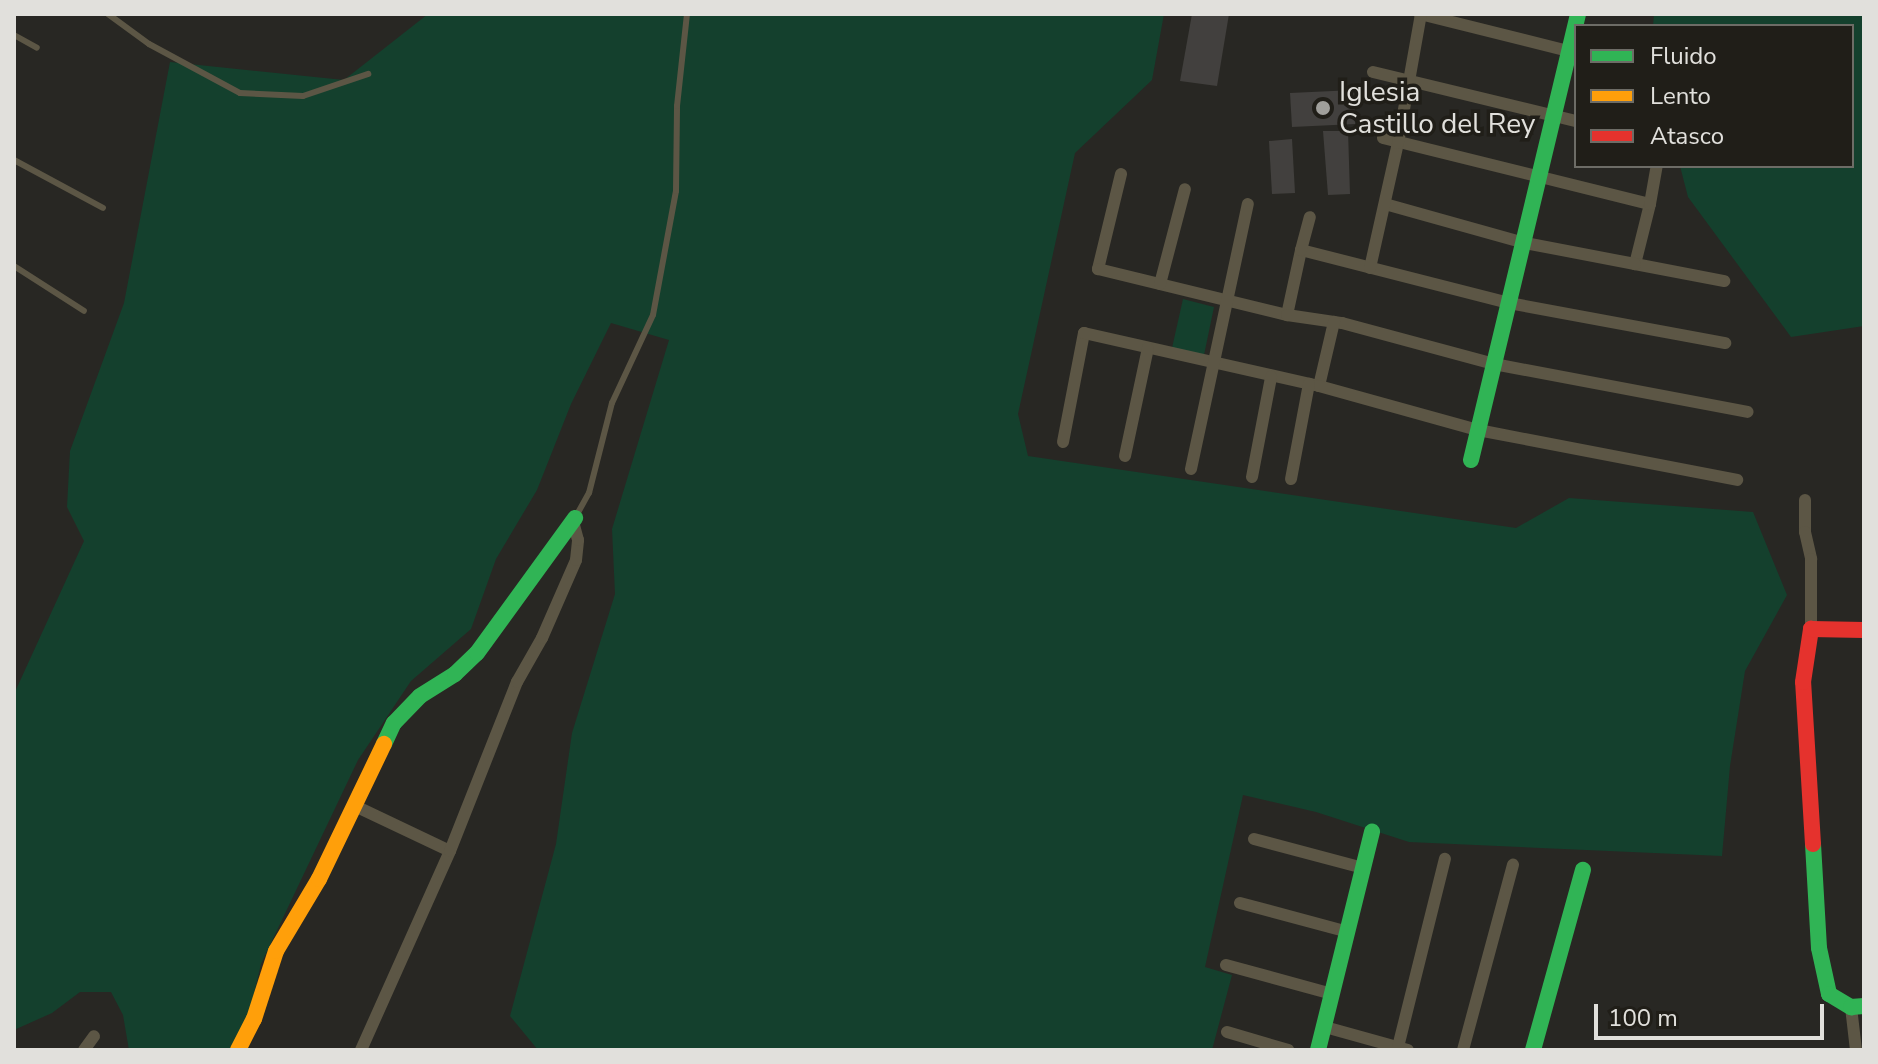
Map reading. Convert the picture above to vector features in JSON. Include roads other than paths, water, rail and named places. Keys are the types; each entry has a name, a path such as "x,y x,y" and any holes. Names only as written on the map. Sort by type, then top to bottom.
{"street":[{"path":"1370,268 1398,143 1420,14 1573,53 1471,460"},
{"path":"1373,72 1574,120"},
{"path":"1383,138 1540,180 1650,204"},
{"path":"1635,264 1657,168"},
{"path":"1121,174 1098,269 1287,315 1338,323 1494,364 1747,412"},
{"path":"1160,284 1185,189"},
{"path":"1191,469 1224,300 1248,204"},
{"path":"1385,204 1525,243 1724,281"},
{"path":"1287,315 1310,217"},
{"path":"1301,250 1509,303 1725,343"},
{"path":"1291,479 1314,385 1338,323"},
{"path":"1063,442 1084,333 1314,385 1478,430 1737,480"},
{"path":"1125,456 1148,348"},
{"path":"1252,477 1271,377"},
{"path":"1805,500 1805,532 1811,559 1811,629 1803,682 1819,948 1829,994 1857,1006 1856,1050"},
{"path":"238,1050 254,1019 276,951 319,879 394,723 420,696 455,674 477,653 574,519"},
{"path":"361,1050 450,851 517,682 542,638 576,560 578,540 574,519"},
{"path":"1811,629 1864,630"},
{"path":"353,805 450,851"},
{"path":"1318,1050 1372,832"},
{"path":"1254,839 1363,868"},
{"path":"1325,1027 1403,1049 1445,859"},
{"path":"1463,1050 1513,865"},
{"path":"1533,1050 1583,870"},
{"path":"1240,903 1348,932"},
{"path":"1226,965 1332,994"},
{"path":"1227,1032 1288,1050"},
{"path":"84,1050 94,1036"}],"lane":[{"path":"108,14 149,44 240,93 303,96 368,74"},
{"path":"574,519 589,493 612,403 653,315 676,191 677,106 687,14"},
{"path":"14,35 37,48"},
{"path":"14,160 103,208"},
{"path":"14,266 84,311"}],"place":[{"name":"Iglesia Castillo del Rey","path":"1323,108"}]}
